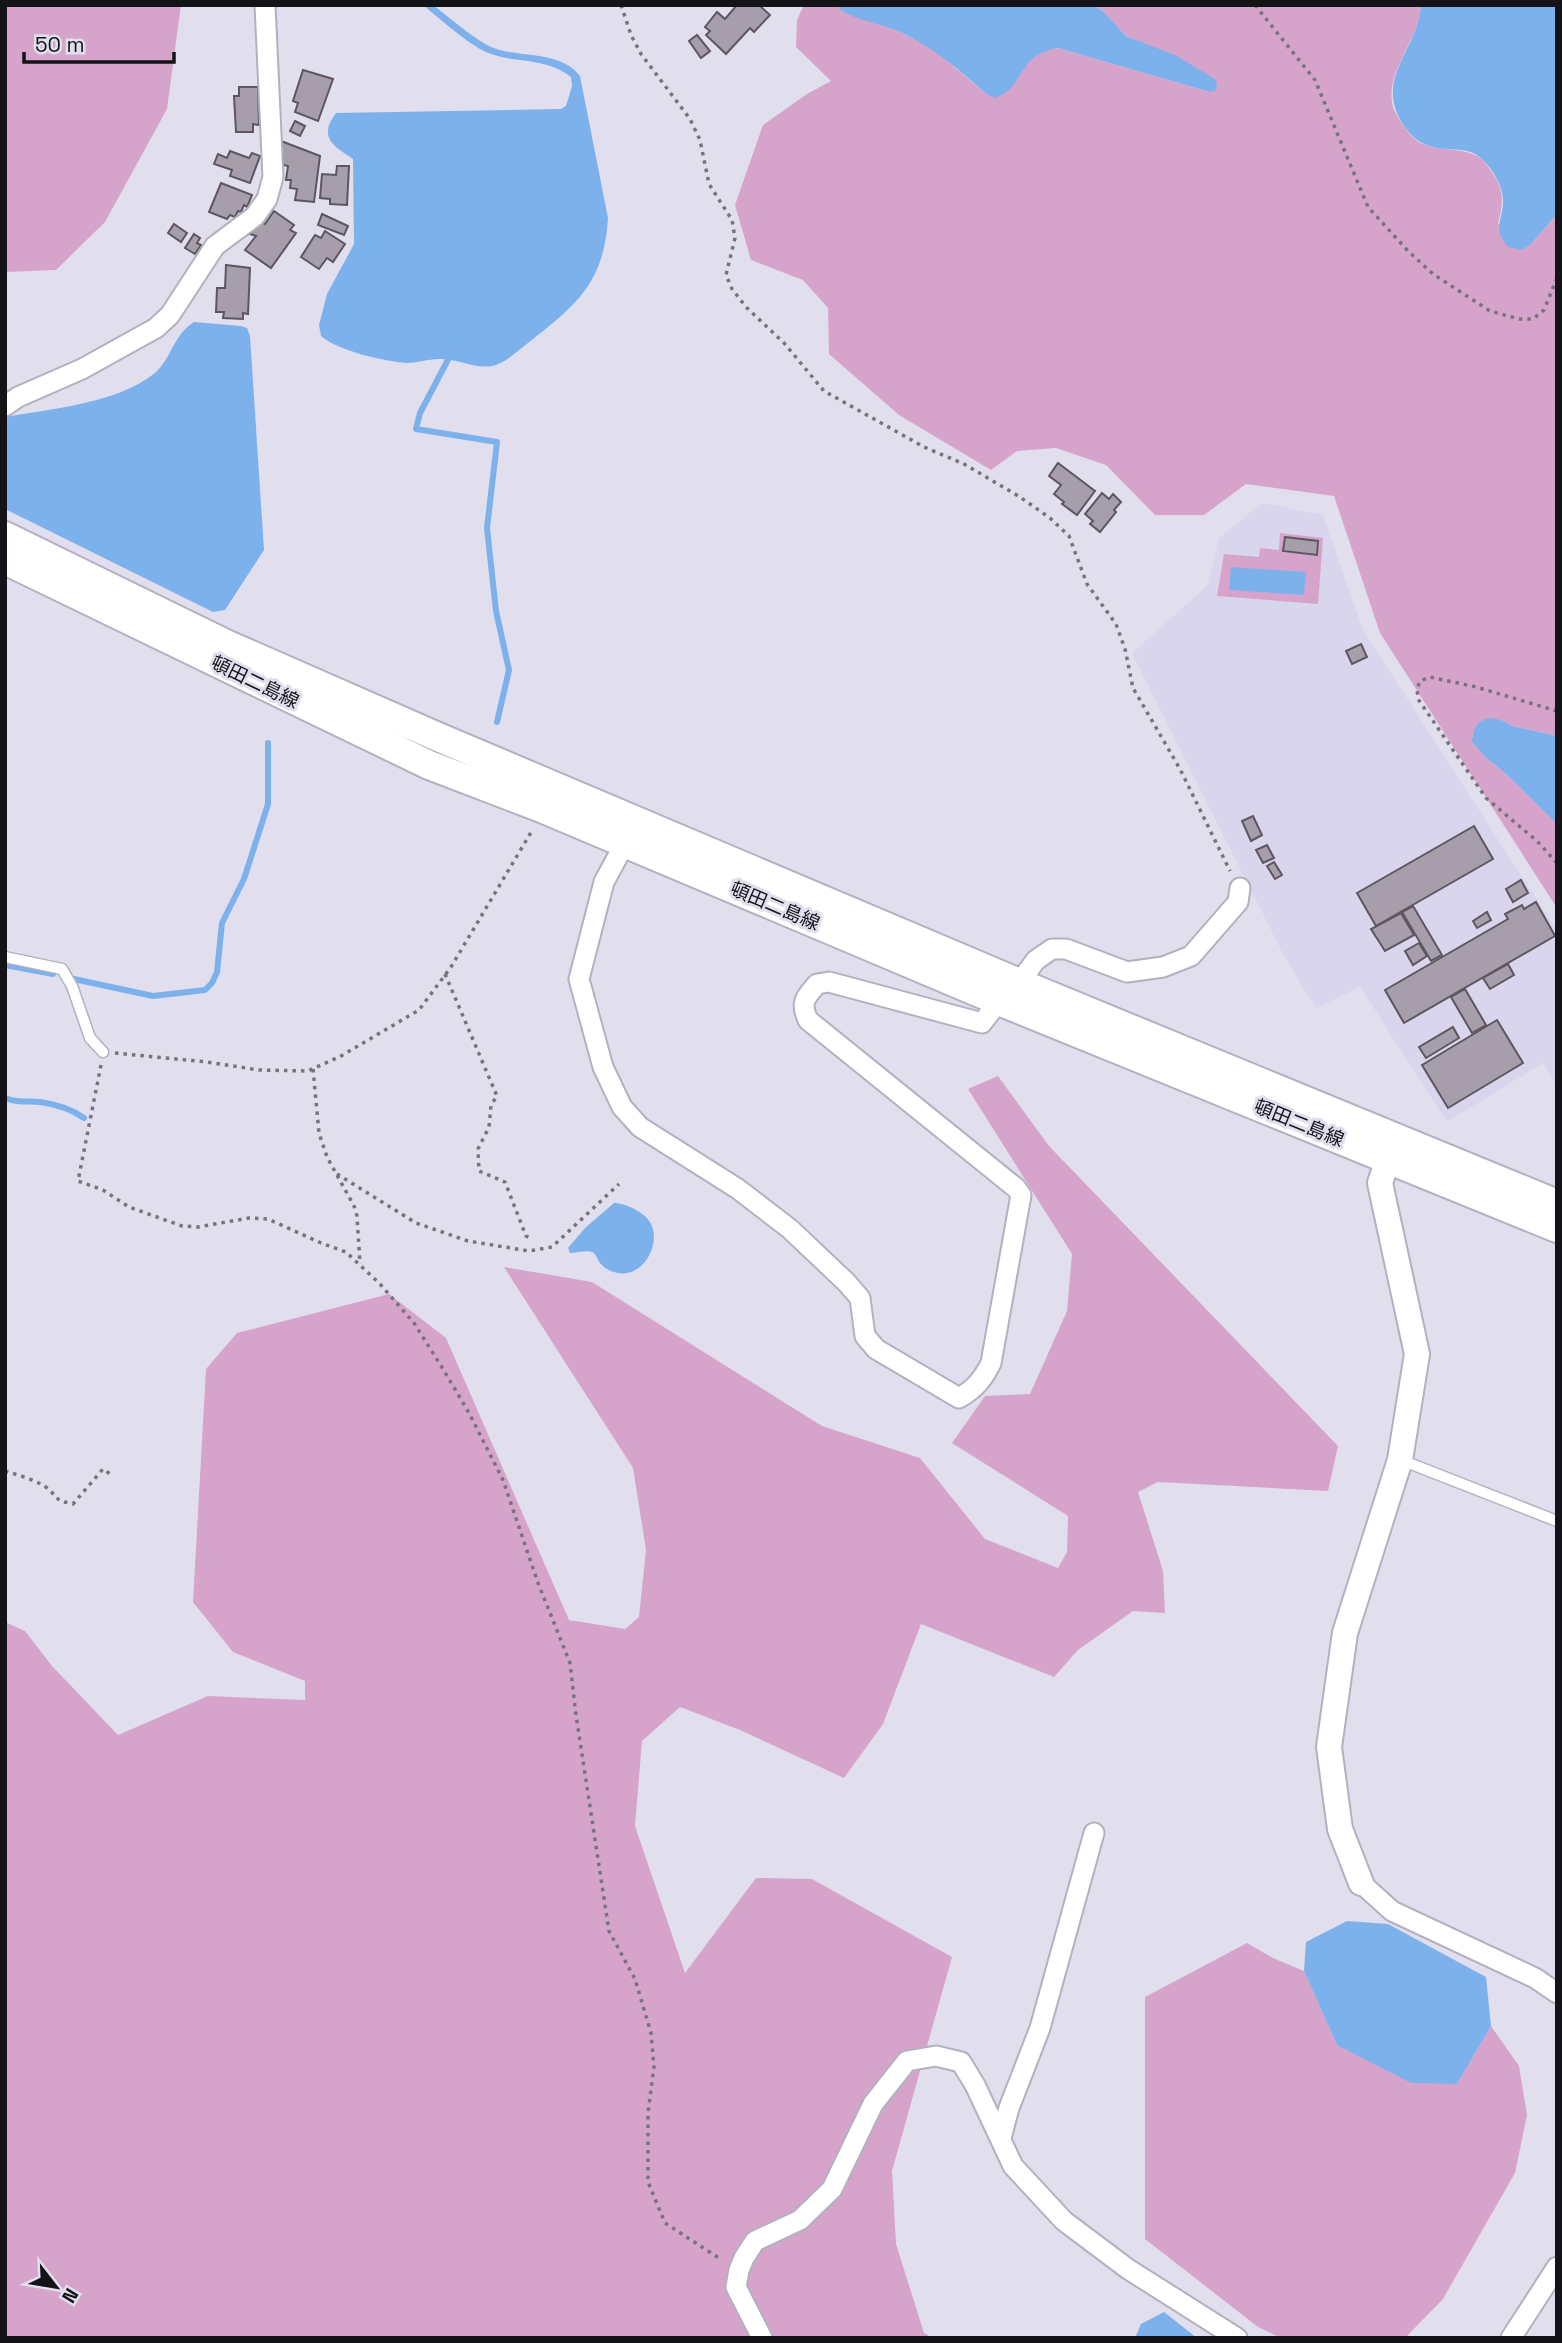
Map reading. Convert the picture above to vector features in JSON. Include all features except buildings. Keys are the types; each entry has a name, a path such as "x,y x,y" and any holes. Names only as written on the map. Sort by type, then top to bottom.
{"main road":[{"name":"頓田二島線","path":"5,536 228,645 1009,992"},
{"name":"頓田二島線","path":"5,560 429,765 1009,992 1392,1148 1557,1204"},
{"name":"頓田二島線","path":"1392,1148 1557,1228"}],"street":[{"path":"5,406 18,397 82,369 156,328 170,315 215,246 255,216 267,199 273,177 265,5"},
{"path":"625,843 604,882 579,979 603,1067 622,1107 640,1127 738,1189 790,1229 860,1298 864,1336 876,1349 959,1398 972,1391 991,1363 1021,1195 944,1128 823,1034 808,1020 803,1003 817,984 829,982 982,1023 1036,960 1052,949 1066,949 1127,972 1163,967 1191,956 1238,902 1240,888"},
{"path":"1392,1148 1380,1183 1417,1354 1400,1460 1345,1633 1329,1747 1340,1829 1361,1883 1392,1911 1535,1978 1557,1993"},
{"path":"1001,2138 1009,2108 1040,2028 1094,1833"},
{"path":"762,2338 736,2287 744,2258 755,2241 800,2220 832,2189 873,2104 907,2061 936,2056 961,2063 975,2085 1013,2166 1064,2221 1128,2269 1237,2338"},
{"path":"1511,2338 1557,2267"}],"lane":[{"path":"5,957 62,969 72,986 90,1038 103,1052"},
{"path":"1400,1460 1557,1521"}],"path":[{"path":"621,5 641,54 690,119 700,140 709,184 732,220 735,238 726,275 732,289 746,307 784,343 824,391 924,447 964,464 1020,497 1050,518 1069,536 1087,584 1116,624 1125,649 1133,688 1180,769 1224,861 1240,888"},
{"path":"1255,5 1315,80 1368,207 1433,274 1490,311 1519,319 1533,319 1544,310 1557,278"},
{"path":"1557,711 1430,677 1420,681 1416,689 1418,699 1486,798 1537,841 1557,863"},
{"path":"544,809 445,974 419,1010 341,1056 307,1071 259,1070 103,1052 78,1181 103,1190 129,1207 182,1226 198,1227 249,1218 268,1219 346,1252 414,1323 469,1413 503,1480 538,1583 570,1663 609,1931 635,1979 651,2033 654,2067 648,2113 648,2182 665,2223 739,2270"},
{"path":"445,974 497,1096 491,1105 489,1127 478,1149 479,1171 505,1182 526,1236 533,1239"},
{"path":"313,1069 319,1133 327,1157 357,1216 360,1265"},
{"path":"337,1174 416,1223 468,1241 529,1251 552,1247 620,1184"},
{"path":"5,1471 43,1485 60,1502 73,1504 103,1469 113,1476"}],"shaded area":[{"path":"5,5 181,5 167,109 105,222 56,270 5,272"},
{"path":"804,5 839,5 839,9 898,31 932,48 985,93 1014,84 1031,60 1042,52 1058,48 1210,92 1147,45 1126,36 1103,11 1092,5 1421,5 1415,31 1393,81 1393,107 1399,119 1420,143 1459,150 1483,160 1497,180 1501,192 1502,204 1498,224 1531,244 1557,214 1557,736 1513,726 1501,720 1473,733 1472,742 1557,824 1557,908 1380,633 1334,496 1246,484 1204,515 1155,515 1106,465 1056,448 1017,451 991,470 899,415 829,354 828,308 803,280 751,260 735,205 763,125 807,94 831,81 796,47 797,20"},
{"path":"1262,503 1323,515 1363,630 1557,931 1557,1083 1555,1084 1543,1063 1447,1122 1360,987 1316,1008 1284,956 1132,653 1208,585 1219,538"},
{"path":"1280,533 1323,538 1318,604 1217,596 1224,554 1259,557 1260,548 1279,550"},
{"path":"998,1076 1049,1146 1338,1446 1328,1491 1158,1482 1138,1492 1163,1571 1165,1613 1133,1611 1078,1650 1054,1677 921,1624 883,1724 844,1778 740,1730 680,1707 642,1741 635,1826 685,1973 756,1878 812,1879 952,1957 892,2171 896,2244 924,2333 933,2338 5,2338 5,1622 25,1631 52,1666 118,1735 208,1696 305,1700 305,1681 233,1652 193,1602 206,1369 237,1333 389,1294 446,1338 569,1620 625,1629 639,1617 646,1550 633,1468 504,1267 592,1282 822,1426 920,1458 985,1539 1058,1568 1067,1552 1068,1516 952,1443 985,1396 1030,1394 1067,1311 1072,1254 968,1089"},
{"path":"1247,1943 1304,1971 1337,2045 1457,2084 1491,2026 1519,2066 1527,2115 1515,2173 1443,2299 1405,2338 1281,2338 1258,2327 1145,2239 1145,1997"}],"water":[{"path":"423,5 433,5 487,45 560,61 580,76 608,218 601,260 585,291 560,317 506,360 492,366 446,359 407,363 386,360 350,351 321,336 319,325 327,294 354,244 353,159 335,146 328,135 336,113 561,109 566,106 572,86 571,77 550,66 486,52 462,37"},
{"path":"839,5 1092,5 1103,11 1126,36 1177,56 1215,79 1216,90 1210,92 1058,48 1035,57 1012,87 995,98 923,44 900,32 846,13 839,9"},
{"path":"1421,5 1557,5 1557,214 1531,244 1521,250 1508,247 1500,235 1502,192 1498,180 1487,164 1465,151 1422,143 1411,135 1394,105 1395,76 1413,35"},
{"path":"194,322 241,326 247,328 250,336 264,550 225,610 213,612 5,509 5,417 103,398 140,383 155,373 182,333"},
{"path":"1231,567 1306,572 1304,595 1229,590"},
{"path":"1491,718 1557,736 1557,824 1472,742 1477,726"},
{"path":"614,1203 635,1209 651,1224 653,1247 646,1261 634,1271 617,1273 607,1269 592,1252 570,1253 568,1248 585,1228"},
{"path":"1347,1921 1388,1924 1486,1977 1491,2026 1457,2084 1411,2083 1337,2045 1304,1971 1306,1942"},
{"path":"1164,2312 1197,2338 1135,2338 1141,2324"}],"waterway":[{"path":"451,354 420,413 416,429 497,442 487,528 496,611 509,670 497,722"},
{"path":"74,979 153,996 205,990 212,983 217,972 222,923 244,879 268,804 268,743"},
{"path":"5,965 53,974"},
{"path":"5,1098 51,1104 84,1118"}]}
